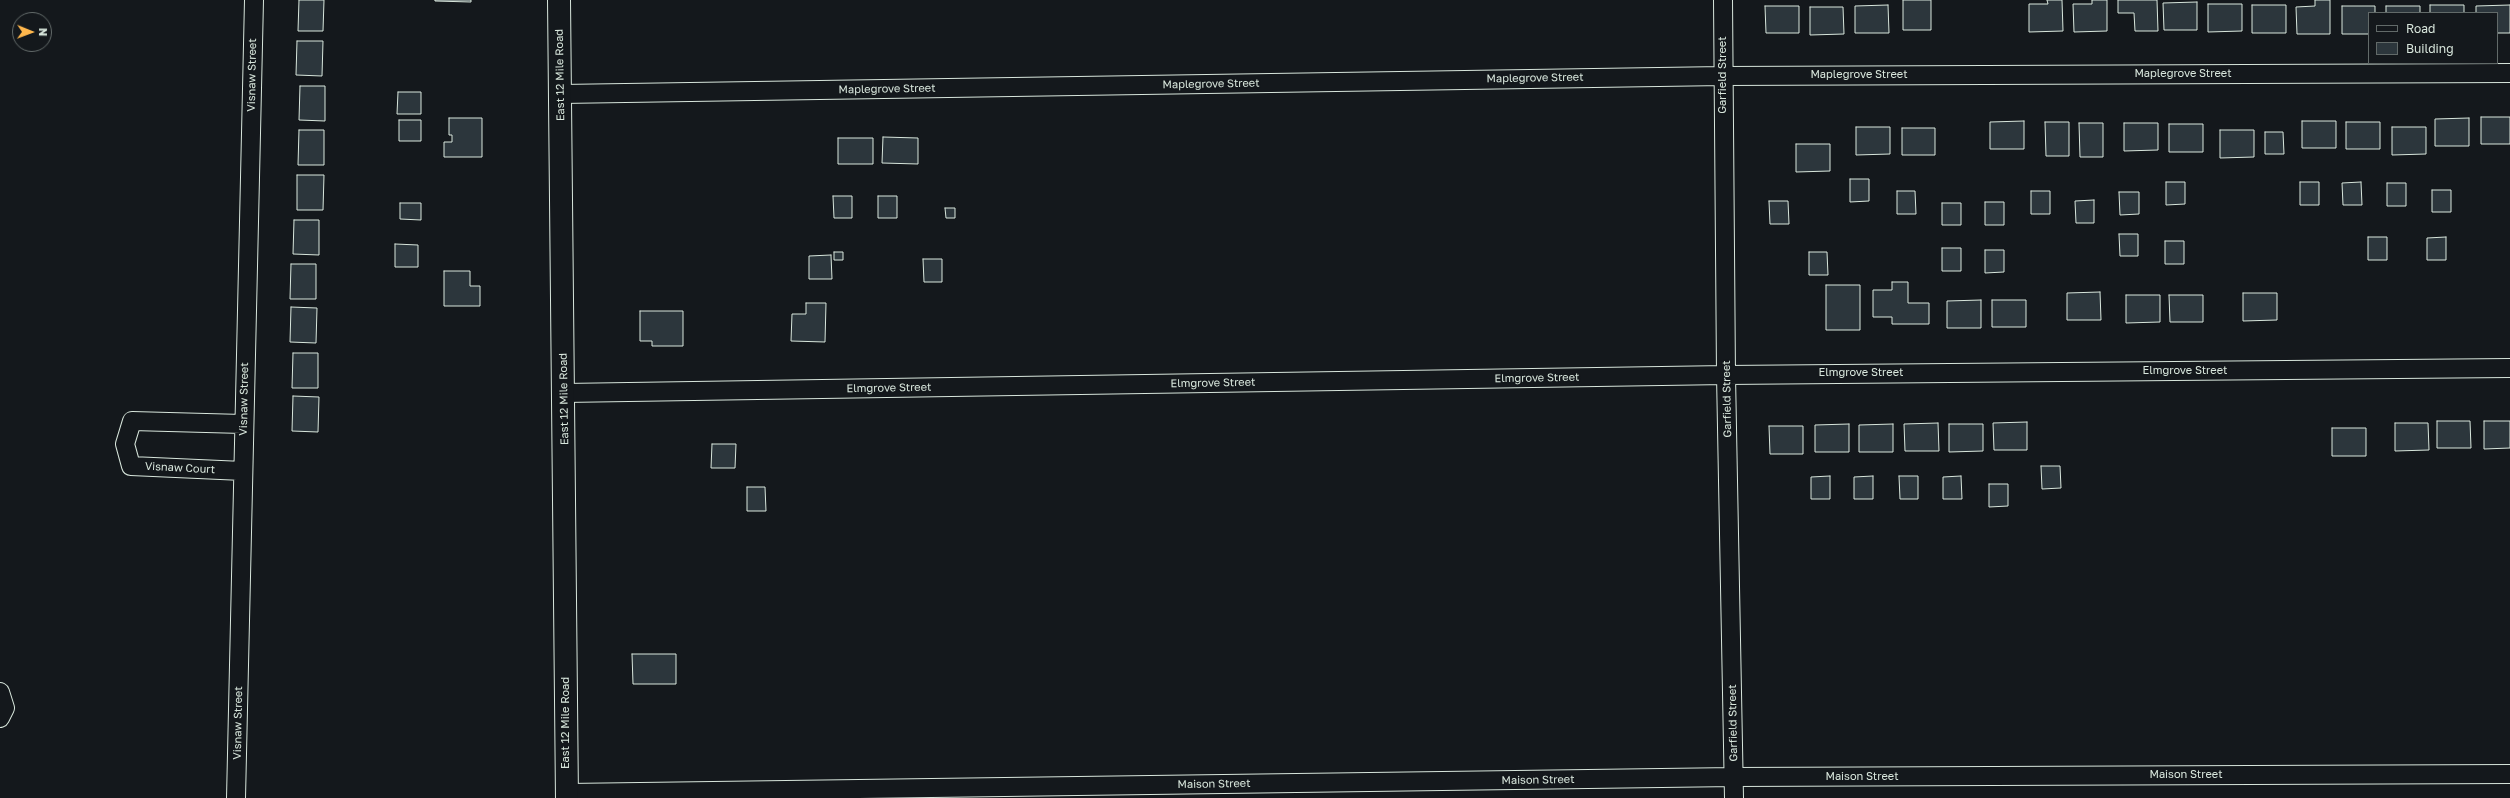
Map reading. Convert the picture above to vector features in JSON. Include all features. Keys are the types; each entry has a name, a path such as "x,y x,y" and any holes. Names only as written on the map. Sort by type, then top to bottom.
{"main road":[{"name":"East 12 Mile Road","path":"559,0 567,796"}],"street":[{"name":"Visnaw Street","path":"236,798 243,424 254,0"},
{"name":"Garfield Street","path":"1723,0 1726,375 1734,798"},
{"name":"Maplegrove Street","path":"560,94 1723,76 2510,73"},
{"name":"Elmgrove Street","path":"564,393 1726,375 2510,368"},
{"name":"Visnaw Court","path":"242,471 131,466 125,444 132,421 243,424"},
{"path":"0,692 5,708 0,718"},
{"name":"Maison Street","path":"567,796 1734,777 2510,774"}],"building":[{"path":"299,0 324,0 323,31 298,31"},
{"path":"471,0 471,2 435,1"},
{"path":"1903,0 1931,0 1931,30 1903,30"},
{"path":"2047,0 2062,0 2063,31 2029,32 2029,4 2048,4"},
{"path":"2092,0 2107,0 2107,31 2074,32 2073,4 2092,4"},
{"path":"2118,0 2157,0 2158,31 2135,31 2134,13 2118,13"},
{"path":"2315,0 2330,0 2330,34 2297,34 2296,7 2315,6"},
{"path":"2197,2 2197,30 2164,30 2163,3"},
{"path":"2208,4 2242,4 2242,31 2208,32"},
{"path":"1888,5 1889,33 1855,33 1855,6"},
{"path":"2252,5 2286,5 2286,33 2252,33"},
{"path":"2430,5 2464,5 2464,12 2430,12"},
{"path":"2510,5 2510,33 2498,33 2498,12 2476,12 2476,6"},
{"path":"1765,6 1799,6 1799,33 1766,33"},
{"path":"2342,6 2375,6 2375,12 2368,12 2368,34 2342,34"},
{"path":"2386,6 2420,6 2420,12 2386,12"},
{"path":"1810,7 1843,7 1844,34 1810,35"},
{"path":"297,41 323,41 322,76 296,75"},
{"path":"300,86 325,86 325,121 299,120"},
{"path":"398,92 421,92 421,114 397,114"},
{"path":"2481,117 2510,117 2510,144 2481,144"},
{"path":"449,118 482,118 482,157 444,157 444,142 452,142 452,135 449,135"},
{"path":"2469,118 2469,146 2435,146 2435,119"},
{"path":"399,120 421,120 421,141 399,141"},
{"path":"2024,121 2024,149 1990,149 1990,122"},
{"path":"2302,121 2336,121 2336,148 2302,148"},
{"path":"2045,122 2069,122 2069,156 2046,156"},
{"path":"2346,122 2380,122 2380,149 2346,149"},
{"path":"2079,123 2103,123 2103,157 2080,157"},
{"path":"2124,123 2158,123 2158,150 2124,151"},
{"path":"2169,124 2203,124 2203,152 2169,152"},
{"path":"1856,127 1890,127 1890,154 1856,155"},
{"path":"2392,127 2426,127 2426,154 2392,155"},
{"path":"1902,128 1935,128 1935,155 1902,155"},
{"path":"299,130 324,130 324,165 298,165"},
{"path":"2220,130 2254,130 2254,157 2220,158"},
{"path":"2265,132 2283,132 2284,154 2265,154"},
{"path":"883,137 918,138 918,164 882,163"},
{"path":"838,138 873,138 873,164 838,164"},
{"path":"1796,144 1830,144 1830,171 1796,172"},
{"path":"297,175 324,175 323,210 297,210"},
{"path":"1850,179 1869,179 1869,201 1850,202"},
{"path":"2166,182 2185,182 2185,204 2166,205"},
{"path":"2300,182 2319,182 2319,205 2300,205"},
{"path":"2361,182 2362,205 2343,205 2342,183"},
{"path":"2387,183 2406,183 2406,206 2387,206"},
{"path":"2432,190 2451,190 2451,212 2432,212"},
{"path":"1897,191 1915,191 1916,214 1897,214"},
{"path":"2031,191 2050,191 2050,214 2031,214"},
{"path":"2119,192 2139,192 2139,214 2120,215"},
{"path":"833,196 852,196 852,218 834,218"},
{"path":"878,196 897,196 897,218 878,218"},
{"path":"2094,200 2094,223 2076,223 2075,201"},
{"path":"1769,201 1788,201 1789,224 1770,224"},
{"path":"1985,202 2004,202 2004,225 1985,225"},
{"path":"400,203 421,203 421,220 400,219"},
{"path":"1942,203 1961,203 1961,225 1942,225"},
{"path":"945,208 955,208 955,218 946,218"},
{"path":"294,220 319,220 319,255 293,254"},
{"path":"2119,234 2138,234 2138,256 2120,256"},
{"path":"2368,237 2387,237 2387,260 2368,260"},
{"path":"2446,237 2446,260 2427,260 2427,238"},
{"path":"2165,241 2184,241 2184,264 2165,264"},
{"path":"395,244 418,245 418,267 395,267"},
{"path":"1942,248 1961,248 1961,271 1942,271"},
{"path":"1985,250 2004,250 2004,272 1985,273"},
{"path":"834,252 843,252 843,260 834,260"},
{"path":"1809,252 1827,252 1828,275 1809,275"},
{"path":"831,255 832,279 809,279 809,256"},
{"path":"923,259 942,259 942,282 924,282"},
{"path":"291,264 316,264 316,299 290,299"},
{"path":"444,271 470,271 470,286 480,286 480,306 444,306"},
{"path":"1892,282 1908,282 1908,303 1929,303 1929,324 1892,324 1892,317 1873,317 1873,290 1892,290"},
{"path":"1826,285 1860,285 1860,330 1826,330"},
{"path":"2100,292 2101,320 2067,320 2067,293"},
{"path":"2243,293 2277,293 2277,320 2243,321"},
{"path":"2126,295 2160,295 2160,322 2126,323"},
{"path":"2169,295 2203,295 2203,322 2170,322"},
{"path":"1981,300 1981,328 1947,328 1947,301"},
{"path":"1992,300 2026,300 2026,327 1992,327"},
{"path":"806,303 826,303 825,342 791,341 792,314 806,314"},
{"path":"291,307 317,308 316,343 290,342"},
{"path":"640,311 683,311 683,346 652,346 652,341 640,341"},
{"path":"293,353 318,353 318,388 292,388"},
{"path":"293,396 319,397 318,432 292,431"},
{"path":"2437,421 2470,421 2471,448 2437,448"},
{"path":"2484,421 2510,421 2510,448 2484,449"},
{"path":"2027,422 2027,450 1994,450 1993,423"},
{"path":"1938,423 1939,451 1905,451 1904,424"},
{"path":"2395,423 2428,423 2429,450 2395,451"},
{"path":"1849,424 1849,452 1815,452 1815,425"},
{"path":"1893,424 1893,452 1859,452 1859,425"},
{"path":"1949,424 1983,424 1983,451 1949,452"},
{"path":"1769,426 1803,426 1803,454 1770,454"},
{"path":"2332,428 2366,428 2366,456 2332,456"},
{"path":"712,444 736,444 735,468 711,468"},
{"path":"2041,466 2060,466 2061,488 2042,489"},
{"path":"1830,476 1830,499 1811,499 1811,477"},
{"path":"1873,476 1873,499 1854,499 1854,477"},
{"path":"1899,476 1918,476 1918,499 1900,499"},
{"path":"1961,476 1962,499 1943,499 1943,477"},
{"path":"1989,484 2008,484 2008,506 1989,507"},
{"path":"747,487 765,487 766,511 747,511"},
{"path":"632,654 676,654 676,684 633,684"}]}
